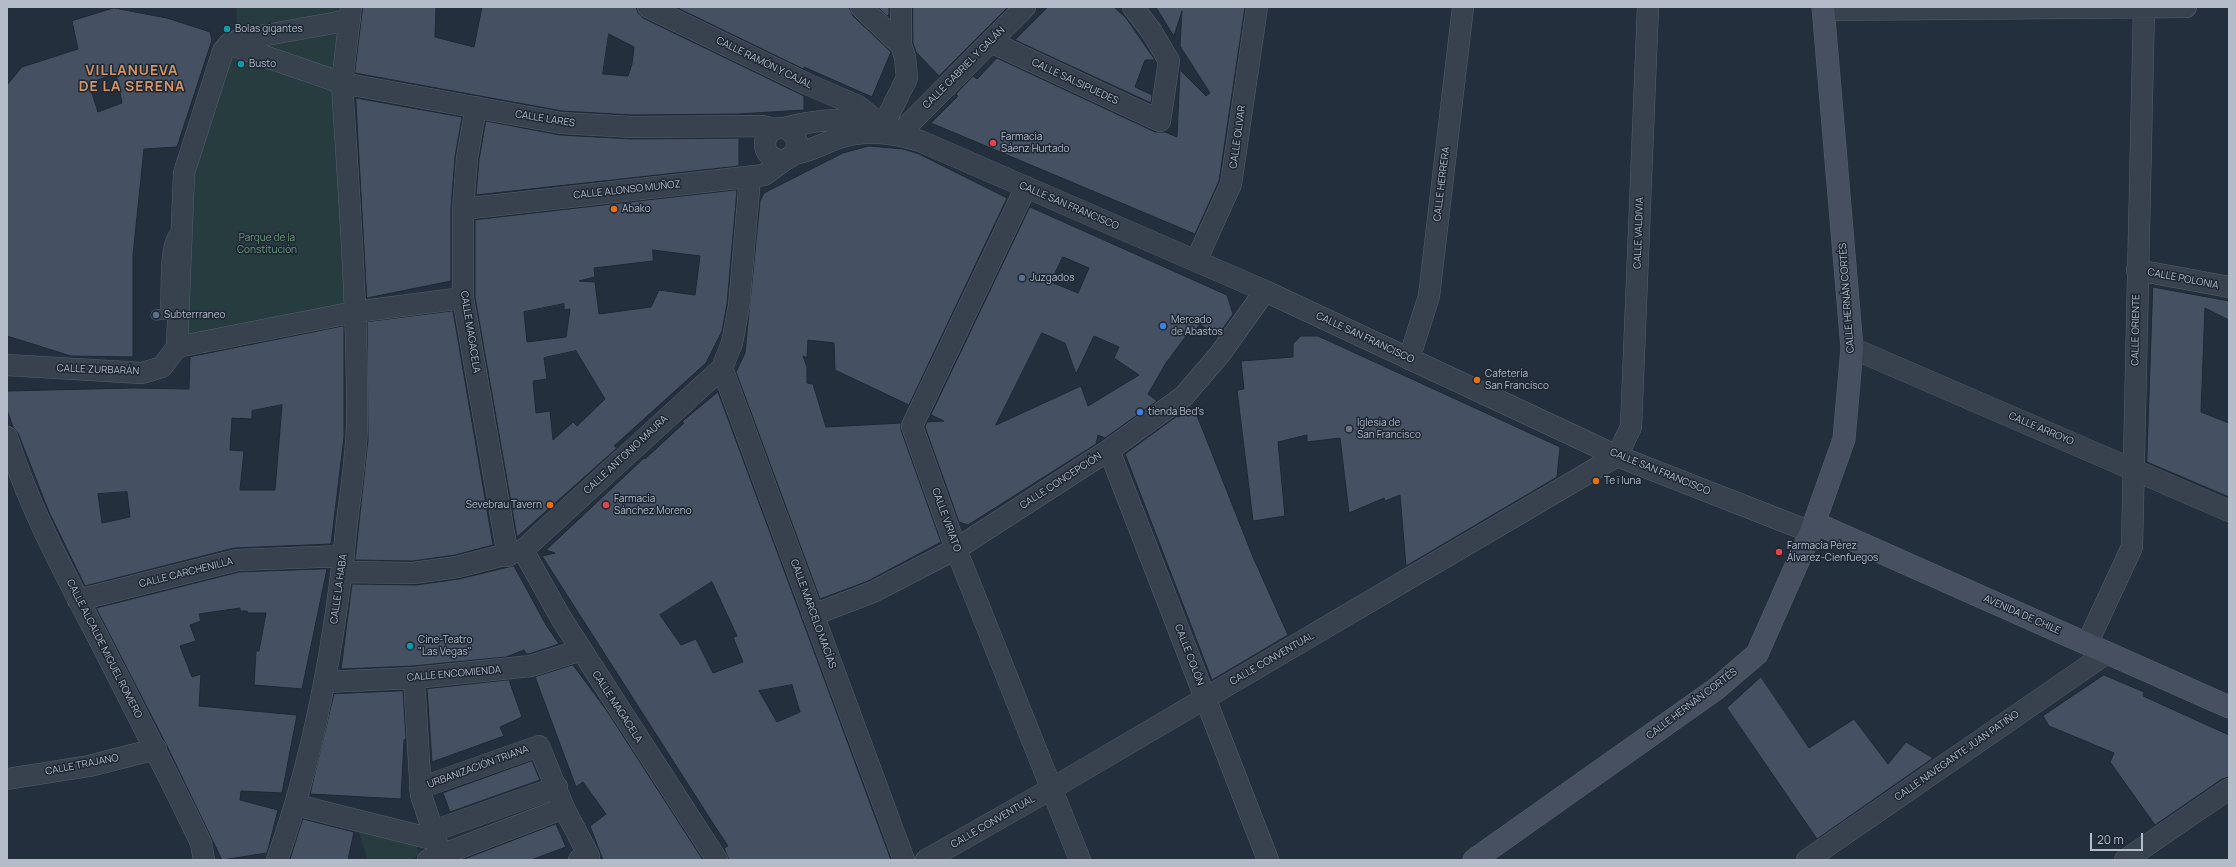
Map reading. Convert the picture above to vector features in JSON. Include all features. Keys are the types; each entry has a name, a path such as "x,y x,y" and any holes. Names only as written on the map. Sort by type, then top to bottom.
{"street":[{"name":"CALLE RAMÓN Y CAJAL","path":"648,7 807,84 858,106 888,125 920,141"},
{"path":"861,7 901,45"},
{"path":"901,7 901,45 905,57 907,78 888,125 860,120 806,123 770,132 765,142 768,152 776,159 809,152 847,135 868,132 902,136 920,141"},
{"name":"CALLE GABRIEL Y GALÁN","path":"888,125 929,104 1026,7"},
{"name":"CALLE SALSIPUEDES","path":"991,42 1160,122 1169,61 1133,7"},
{"name":"CALLE OLIVAR","path":"1196,261 1231,184 1257,7"},
{"name":"CALLE HERRERA","path":"1409,359 1429,296 1463,7"},
{"name":"CALLE VALDIVIA","path":"1618,456 1631,427 1648,7"},
{"path":"1823,9 2186,7"},
{"name":"CALLE ORIENTE","path":"2087,644 2132,547 2132,469 2144,8"},
{"name":"CALLE HERNÁN CORTÉS","path":"1474,860 1716,689 1757,654 1813,527 1846,434 1852,348 1823,9"},
{"path":"238,40 351,14 342,83 355,312"},
{"path":"342,83 229,44 223,50 184,173 177,347 355,312 463,298"},
{"path":"907,78 929,104"},
{"name":"CALLE LARES","path":"342,83 561,123 632,127 762,126 780,129"},
{"name":"CALLE MAGACELA","path":"476,107 467,158 462,209 463,298 516,553 581,650 717,860"},
{"name":"CALLE SAN FRANCISCO","path":"920,141 1265,292 1618,456 1813,527"},
{"name":"CALLE ALONSO MUÑOZ","path":"462,209 764,175 790,157"},
{"name":"CALLE ANTONIO MAURA","path":"516,553 722,368 732,343 739,306 750,176"},
{"name":"CALLE VIRIATO","path":"1026,187 912,426 956,549 1080,860"},
{"name":"CALLE POLONIA","path":"2137,270 2229,287"},
{"name":"CALLE CONCEPCIÓN","path":"813,615 873,592 956,549 1109,450 1184,396 1220,354 1265,292"},
{"name":"CALLE LA HABA","path":"277,860 296,805 325,682 343,564 357,428 355,312"},
{"name":"CALLE ZURBARÁN","path":"7,365 142,373 162,367 177,347"},
{"name":"CALLE ARROYO","path":"1852,348 2229,511"},
{"name":"CALLE MARCELO MACÍAS","path":"722,368 904,860"},
{"name":"CALLE ALCALDE MIGUEL ROMERO","path":"7,437 13,473 156,749 201,844 204,860"},
{"name":"CALLE COLÓN","path":"1109,450 1268,860"},
{"name":"CALLE CONVENTUAL","path":"926,860 1051,789 1618,456"},
{"name":"AVENIDA DE CHILE","path":"1813,527 2108,653 2229,707"},
{"path":"343,564 414,573 457,567 516,553"},
{"name":"CALLE CARCHENILLA","path":"78,600 237,560 343,564"},
{"name":"CALLE ENCOMIENDA","path":"325,682 414,678 531,666 581,650"},
{"name":"CALLE NAVEGANTE JUAN PATIÑO","path":"1807,860 2108,653"},
{"name":"URBANIZACIÓN TRIANA","path":"414,678 420,788 434,846"},
{"name":"URBANIZACIÓN TRIANA","path":"420,788 538,746 557,788 564,808 589,856 579,860"},
{"name":"CALLE TRAJANO","path":"7,779 89,766 156,749"},
{"path":"434,846 557,788"},
{"path":"2125,860 2229,788"},
{"path":"296,805 434,846 564,808"}],"lane":[{"path":"156,315 165,314 168,254 172,235 182,227"}],"green space":[{"name":"Parque de la Constitución","path":"236,7 330,7 347,10 355,312 177,347 184,173 238,40"},
{"path":"357,828 415,840 420,856 405,860 368,860"}],"building":[{"path":"363,7 436,7 435,37 474,47 482,7 636,7 638,13 643,18 804,96 804,110 738,114 632,115 562,111 355,73","holes":["609,34 634,47 632,64 628,76 603,74"]},
{"path":"676,7 849,7 853,16 891,52 872,97 804,67 804,69"},
{"path":"878,7 889,7 889,15 887,16"},
{"path":"913,7 1008,7 939,76 916,52 913,43"},
{"path":"1048,7 1114,7 1126,18 1155,60 1145,60 1135,87 1152,95 1151,103 1015,40"},
{"path":"1156,7 1245,7 1219,181 1195,234 931,123 958,96 956,94 973,76 977,79 997,58 1155,132 1165,132 1177,137 1180,70 1206,96 1210,93 1180,46 1182,11 1174,36"},
{"path":"114,8 167,18 201,29 210,32 212,40 177,147 144,149 133,255 133,357 71,356 7,336 7,85 22,67 78,49 72,21","holes":["116,73 122,103 98,112 89,84"]},
{"path":"356,98 462,117 455,157 451,208 451,281 367,298"},
{"path":"486,121 560,135 632,139 739,138 739,166 476,195 479,160"},
{"path":"869,146 903,149 919,154 1007,198 909,405 835,370 834,343 808,340 807,358 803,356 807,367 807,383 813,384 826,427 901,423 901,430 941,542 868,581 820,599 736,372 745,353 760,201 764,193 843,153"},
{"path":"737,190 727,304 722,331 706,363 614,446 617,448 517,537 475,297 475,220","holes":["653,250 700,256 695,295 659,290 651,307 599,314 595,282 579,281 595,277 594,268 653,261","564,304 564,310 570,309 566,337 527,342 524,312","576,351 605,399 577,426 573,422 553,440 550,411 536,413 533,381 547,379 544,358"]},
{"path":"1030,207 1227,295 1233,314 1217,337 1200,324 1195,331 1192,328 1166,363 1148,394 1157,401 1105,438 1098,435 1096,444 968,525 959,522 925,427 927,422 944,421 931,415","holes":["1063,257 1089,268 1078,293 1051,282","1042,333 1065,343 1076,374 1094,336 1119,347 1114,358 1139,375 1088,406 1081,386 996,425"]},
{"path":"2153,287 2229,301 2229,320 2205,308 2201,412 2229,423 2229,497 2147,462"},
{"path":"453,311 493,545 455,555 413,561 355,560 368,439 367,322"},
{"path":"344,326 344,437 331,544 234,548 85,586 49,512 18,433 13,427 7,410 7,391 134,388 189,389 190,357","holes":["282,405 275,490 240,490 244,451 230,450 232,418 252,419 252,411","127,492 130,517 102,523 98,494"]},
{"path":"1301,336 1318,336 1560,447 1557,477 1406,566 1400,495 1385,501 1384,498 1349,513 1340,438 1307,442 1307,435 1278,442 1285,516 1253,521 1237,390 1244,389 1241,361 1293,357 1293,344"},
{"path":"718,392 891,860 729,860 724,848 728,846 542,556 555,553 546,550 644,458 645,459 684,423 682,422","holes":["712,582 737,636 733,637 743,662 713,673 696,639 681,645 660,615","792,685 800,712 777,722 759,691"]},
{"path":"1194,408 1253,557 1288,635 1212,680 1125,454 1177,416 1178,417"},
{"path":"514,566 546,625 559,644 529,654 526,654 524,650 506,657 413,666 341,669 352,584 416,585 459,579"},
{"path":"327,569 302,689 254,685 256,651 259,651 266,613 248,613 247,611 240,611 240,608 199,614 201,621 190,625 196,641 180,646 192,677 201,674 199,706 297,715 282,793 241,791 240,800 278,810 267,853 222,860 167,746 96,608 239,572"},
{"path":"573,665 607,711 703,860 603,860 590,826 606,814 583,782 576,787 535,677"},
{"path":"2104,675 2144,692 2143,696 2229,735 2229,777 2222,779 2155,825 2110,762 2114,753 2049,726 2043,716"},
{"path":"1761,677 1809,748 1854,719 1888,764 1906,742 1933,758 1817,839 1727,708"},
{"path":"509,680 522,717 500,727 504,736 432,762 427,689"},
{"path":"403,691 406,739 404,740 401,799 310,794 334,694"},
{"path":"532,761 540,780 450,812 443,793"},
{"path":"303,819 354,832 348,860 290,860"},
{"path":"556,824 566,847 531,860 462,860"}],"place":[{"name":"Bolas gigantes","path":"227,29"},
{"name":"Busto","path":"241,64"},
{"name":"Farmacia Sáenz Hurtado","path":"993,143"},
{"name":"Abako","path":"614,209"},
{"name":"Juzgados","path":"1022,278"},
{"name":"Subterrraneo","path":"156,315"},
{"name":"Mercado de Abastos","path":"1163,326"},
{"name":"Cafetería San Francisco","path":"1477,380"},
{"name":"tienda Bed's","path":"1140,412"},
{"name":"Iglesia de San Francisco","path":"1349,429"},
{"name":"Te ï luna","path":"1596,481"},
{"name":"Sevebrau Tavern","path":"550,505"},
{"name":"Farmacia Sánchez Moreno","path":"606,505"},
{"name":"Farmacia Pérez Álvarez-Cienfuegos","path":"1779,552"},
{"name":"Cine-Teatro \"Las Vegas\"","path":"410,646"}],"district":[{"name":"VILLANUEVA DE LA SERENA","path":"132,80"}]}
